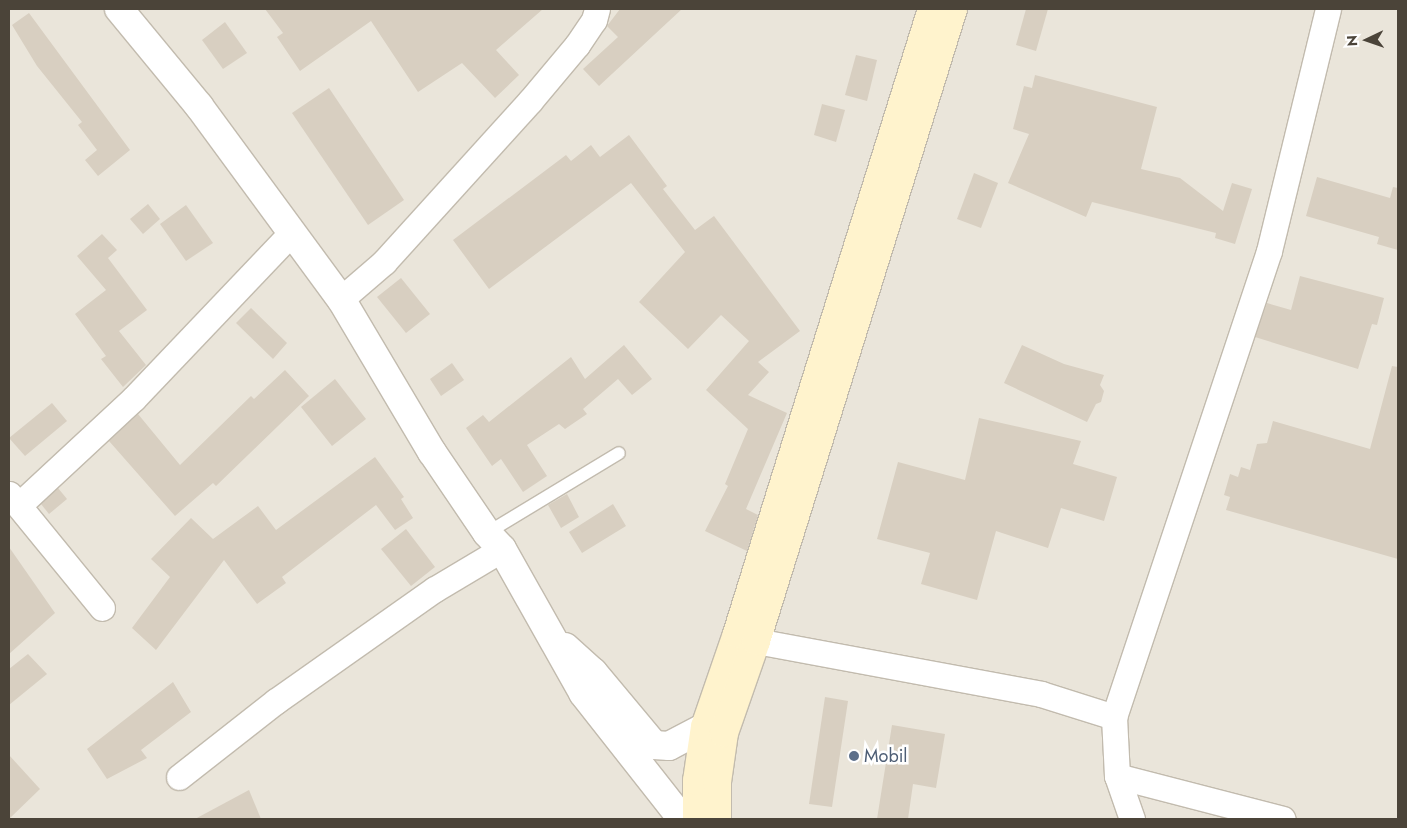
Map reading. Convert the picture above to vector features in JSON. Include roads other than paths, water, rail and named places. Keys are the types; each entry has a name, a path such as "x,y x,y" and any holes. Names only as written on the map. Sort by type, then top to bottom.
{"main road":[{"path":"697,819 697,781 705,728 737,634 932,9"},
{"path":"717,819 722,740 756,641 953,9"}],"street":[{"path":"119,9 199,106 290,234 341,299 432,452 494,541 553,636 583,693 682,819"},
{"path":"341,299 384,262 530,101 577,45 594,20 597,9"},
{"path":"1132,819 1117,776 1114,717 1269,251 1328,9"},
{"path":"102,608 14,500 134,398 290,234"},
{"path":"179,777 292,690 435,589 494,541"},
{"path":"553,636 593,672 654,745 669,746 705,728"},
{"path":"756,641 1041,694 1114,717"},
{"path":"1117,776 1283,819"}],"lane":[{"path":"494,541 619,452"}],"place":[{"name":"Mobil","path":"854,756"}]}
